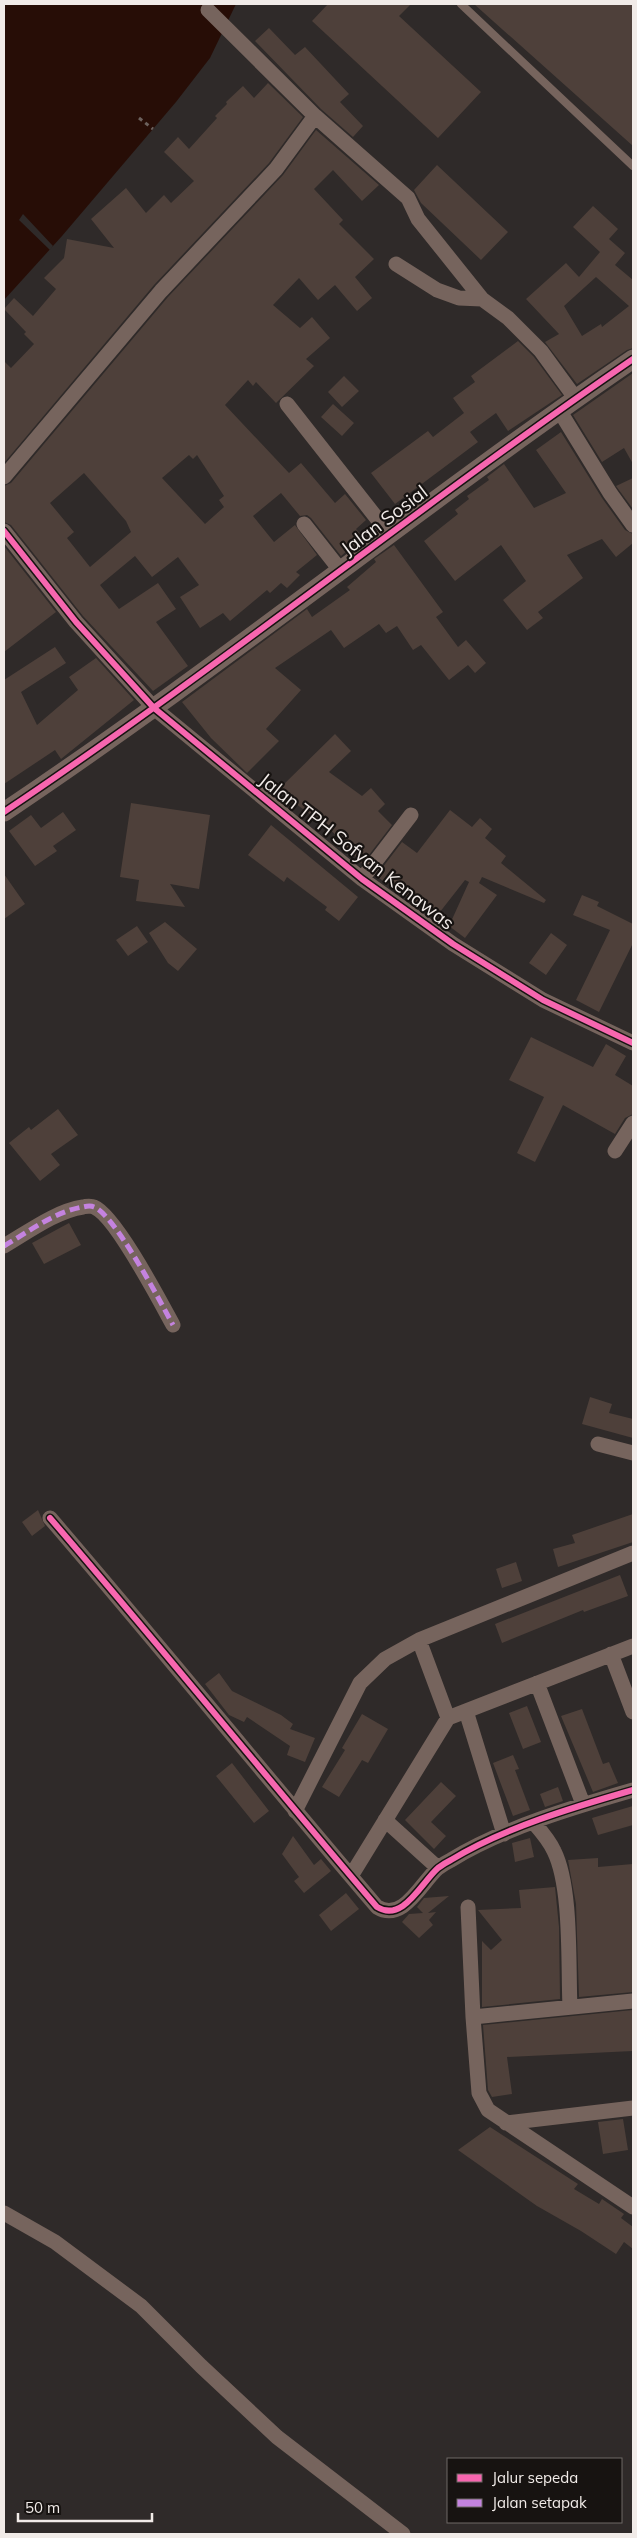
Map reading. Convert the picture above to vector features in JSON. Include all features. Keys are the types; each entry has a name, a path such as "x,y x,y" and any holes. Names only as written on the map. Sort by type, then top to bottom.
{"street":[{"path":"208,10 315,116 408,198 418,219 482,299 508,318 541,350 576,398"},
{"path":"4,477 161,291 276,169 315,116"},
{"path":"396,264 437,290 459,298 482,299"},
{"name":"Jalan Sosial","path":"4,812 154,708 559,410 633,359"},
{"path":"287,404 390,535"},
{"path":"559,410 610,493 633,525"},
{"path":"304,524 340,571"},
{"name":"Jalan TPH Sofyan Kenawas","path":"4,531 76,622 154,708 362,879 453,944 543,1000 633,1043"},
{"path":"362,879 410,815"},
{"path":"614,1151 633,1123"},
{"path":"4,1246 68,1210 84,1206 94,1207 107,1219 134,1254 173,1325"},
{"path":"598,1444 633,1453"},
{"path":"50,1518 144,1627 376,1907 387,1912 400,1908 438,1868 476,1845 583,1804 633,1790"},
{"path":"295,1811 360,1683 385,1659 419,1640 633,1553"},
{"path":"419,1640 448,1718"},
{"path":"350,1876 448,1718 633,1646"},
{"path":"611,1654 633,1712"},
{"path":"537,1683 583,1804"},
{"path":"466,1710 504,1834"},
{"path":"386,1820 438,1868"},
{"path":"534,1822 554,1850 560,1866 566,1910 570,2007"},
{"path":"468,1907 473,2017 479,2093 488,2110 633,2207"},
{"path":"473,2017 633,2002"},
{"path":"506,2123 633,2108"},
{"path":"4,2213 55,2242 135,2301 277,2437 403,2534"}],"lane":[{"path":"461,4 633,166"}],"path":[{"path":"139,118 153,129"}],"shaded area":[{"path":"4,4 236,4 210,58 176,102 62,236 4,300"}],"pier":[{"path":"23,214 53,246 50,250 19,220"}],"building":[{"path":"328,4 411,4 399,16 481,92 438,138 312,21"},
{"path":"474,4 633,4 633,146"},
{"path":"269,28 295,55 305,47 349,94 340,102 363,126 353,137 321,109 255,41"},
{"path":"268,83 303,117 269,163 154,285 4,463 4,361 11,368 34,344 24,334 26,332 4,309 14,298 33,316 56,289 44,278 64,258 67,239 114,248 91,219 126,188 146,213 164,195 171,203 194,181 164,152 178,137 189,149 217,118 215,116 227,104 226,102 243,86 254,98"},
{"path":"316,130 379,185 362,201 333,170 314,189 343,220 339,224 374,259 355,277 372,298 357,311 335,285 318,300 299,278 273,305 300,328 312,317 330,338 306,359 314,366 276,403 256,382 253,386 248,380 225,405 289,473 301,463 335,503 345,494 366,520 356,529 363,537 341,556 311,518 307,515 300,516 281,493 253,516 274,542 295,525 317,555 296,572 300,575 287,588 281,583 270,593 267,590 230,621 223,613 200,628 180,597 199,585 178,557 152,577 135,556 100,585 119,609 158,583 176,609 156,622 188,666 153,691 83,616 11,525 4,522 4,486 11,483 168,297 283,175","holes":["189,455 193,459 197,455 224,496 219,500 224,507 205,524 162,478","84,473 126,521 131,532 90,567 67,538 74,532 50,503"]},
{"path":"437,165 508,232 481,260 421,203 414,190"},
{"path":"593,206 618,229 609,239 625,253 615,265 633,280 633,348 627,350 577,384 545,342 559,334 526,299 566,263 579,277 600,252 573,227","holes":["596,277 629,306 602,327 601,324 582,336 564,306"]},
{"path":"518,341 534,357 562,395 508,431 496,413 470,432 478,442 395,504 371,473 428,431 433,437 464,413 453,398 475,382 471,376"},
{"path":"633,373 633,464 624,448 602,462 573,415"},
{"path":"344,376 359,391 342,407 328,392"},
{"path":"333,404 354,423 342,436 321,417"},
{"path":"561,432 602,498 625,530 633,534 633,543 616,557 602,539 567,555 583,578 538,612 543,618 527,630 503,600 526,581 501,545 455,581 424,541 458,514 455,510 469,499 467,496 489,480 487,477 504,464 534,508 566,493 536,450"},
{"path":"633,478 633,509 616,486"},
{"path":"394,545 443,612 436,617 458,647 466,640 486,663 475,673 468,665 449,680 421,645 413,650 397,626 386,633 379,624 344,648 331,630 275,668 301,690 266,729 279,741 247,773 211,738 182,702 307,609 312,617 350,590 347,587 376,562 374,559"},
{"path":"4,546 56,612 4,652"},
{"path":"55,647 66,663 21,692 37,725 78,690 69,677 96,658 134,700 61,759 55,750 4,784 4,680"},
{"path":"335,734 351,751 329,772 362,796 371,788 385,804 378,811 392,825 362,864 329,828 296,804 295,806 279,789"},
{"path":"131,803 210,815 199,889 170,884 185,907 136,901 139,880 120,877"},
{"path":"450,810 472,827 480,818 492,829 485,838 506,856 501,863 546,900 544,903 482,877 479,883 497,895 465,938 449,926 469,882 465,880 436,917 376,876 402,842 417,853"},
{"path":"63,812 76,830 53,846 57,851 35,866 9,831 31,815 41,828"},
{"path":"271,825 358,897 339,921 325,910 327,907 287,877 284,882 248,855"},
{"path":"4,874 25,904 4,919"},
{"path":"582,895 599,902 597,906 633,924 633,943 599,1012 576,1000 610,930 573,915"},
{"path":"165,922 197,949 178,971 168,963 149,933"},
{"path":"137,926 148,942 128,956 116,940"},
{"path":"551,933 567,945 546,975 529,963"},
{"path":"531,1037 593,1067 606,1044 626,1056 615,1075 633,1086 633,1114 625,1118 615,1134 563,1105 535,1162 517,1153 544,1097 509,1080"},
{"path":"58,1109 78,1135 51,1154 60,1165 40,1181 9,1143 29,1127 31,1130"},
{"path":"69,1223 81,1245 44,1264 32,1243"},
{"path":"590,1397 612,1404 609,1413 633,1419 633,1438 582,1424"},
{"path":"38,1510 45,1526 32,1536 22,1522"},
{"path":"633,1514 633,1542 558,1567 553,1549 575,1543 572,1535"},
{"path":"516,1562 522,1581 502,1588 496,1569"},
{"path":"620,1575 628,1596 584,1612 583,1610 502,1643 495,1624"},
{"path":"219,1673 232,1691 281,1715 293,1724 290,1729 315,1738 305,1762 287,1755 290,1746 247,1717 244,1722 229,1715 205,1684"},
{"path":"527,1706 541,1742 523,1749 509,1713"},
{"path":"582,1709 603,1764 609,1762 618,1783 593,1792 561,1716"},
{"path":"362,1714 388,1729 368,1763 362,1760 339,1797 322,1787 345,1750 342,1748"},
{"path":"513,1755 519,1769 515,1770 530,1810 513,1816 493,1763"},
{"path":"232,1763 269,1811 254,1823 216,1776"},
{"path":"441,1782 456,1796 431,1822 446,1836 434,1849 405,1820"},
{"path":"558,1787 563,1801 545,1807 540,1794"},
{"path":"633,1806 633,1825 598,1835 592,1818"},
{"path":"293,1836 314,1865 321,1859 331,1871 304,1893 294,1881 299,1877 282,1854"},
{"path":"530,1838 534,1857 515,1862 512,1843"},
{"path":"598,1858 598,1867 633,1864 633,1992 579,1997 576,1904 568,1860"},
{"path":"555,1887 559,1927 560,1999 482,2007 482,1941 491,1950 502,1940 478,1910 521,1908 519,1890"},
{"path":"346,1893 359,1909 331,1931 319,1915"},
{"path":"449,1896 428,1913 436,1912 429,1920 433,1925 419,1938 402,1922 409,1914 423,1913 417,1907 424,1898"},
{"path":"633,2010 633,2051 507,2057 512,2094 492,2097 488,2090 483,2025"},
{"path":"623,2119 628,2150 603,2154 598,2122"},
{"path":"490,2127 578,2184 574,2189 599,2204 602,2199 624,2214 621,2218 633,2227 633,2249 624,2242 616,2254 537,2206 458,2150"}],"marked path":[{"path":"4,1246 42,1223 63,1213 73,1209 94,1207 103,1213 125,1242 173,1325"}],"cycle path":[{"path":"4,812 163,701 475,471 633,359"},
{"path":"4,531 76,622 154,708 362,879 453,944 543,1000 633,1043"},
{"path":"50,1518 377,1907 386,1911 395,1910 403,1906 438,1868 493,1838 539,1819 633,1790"}]}
